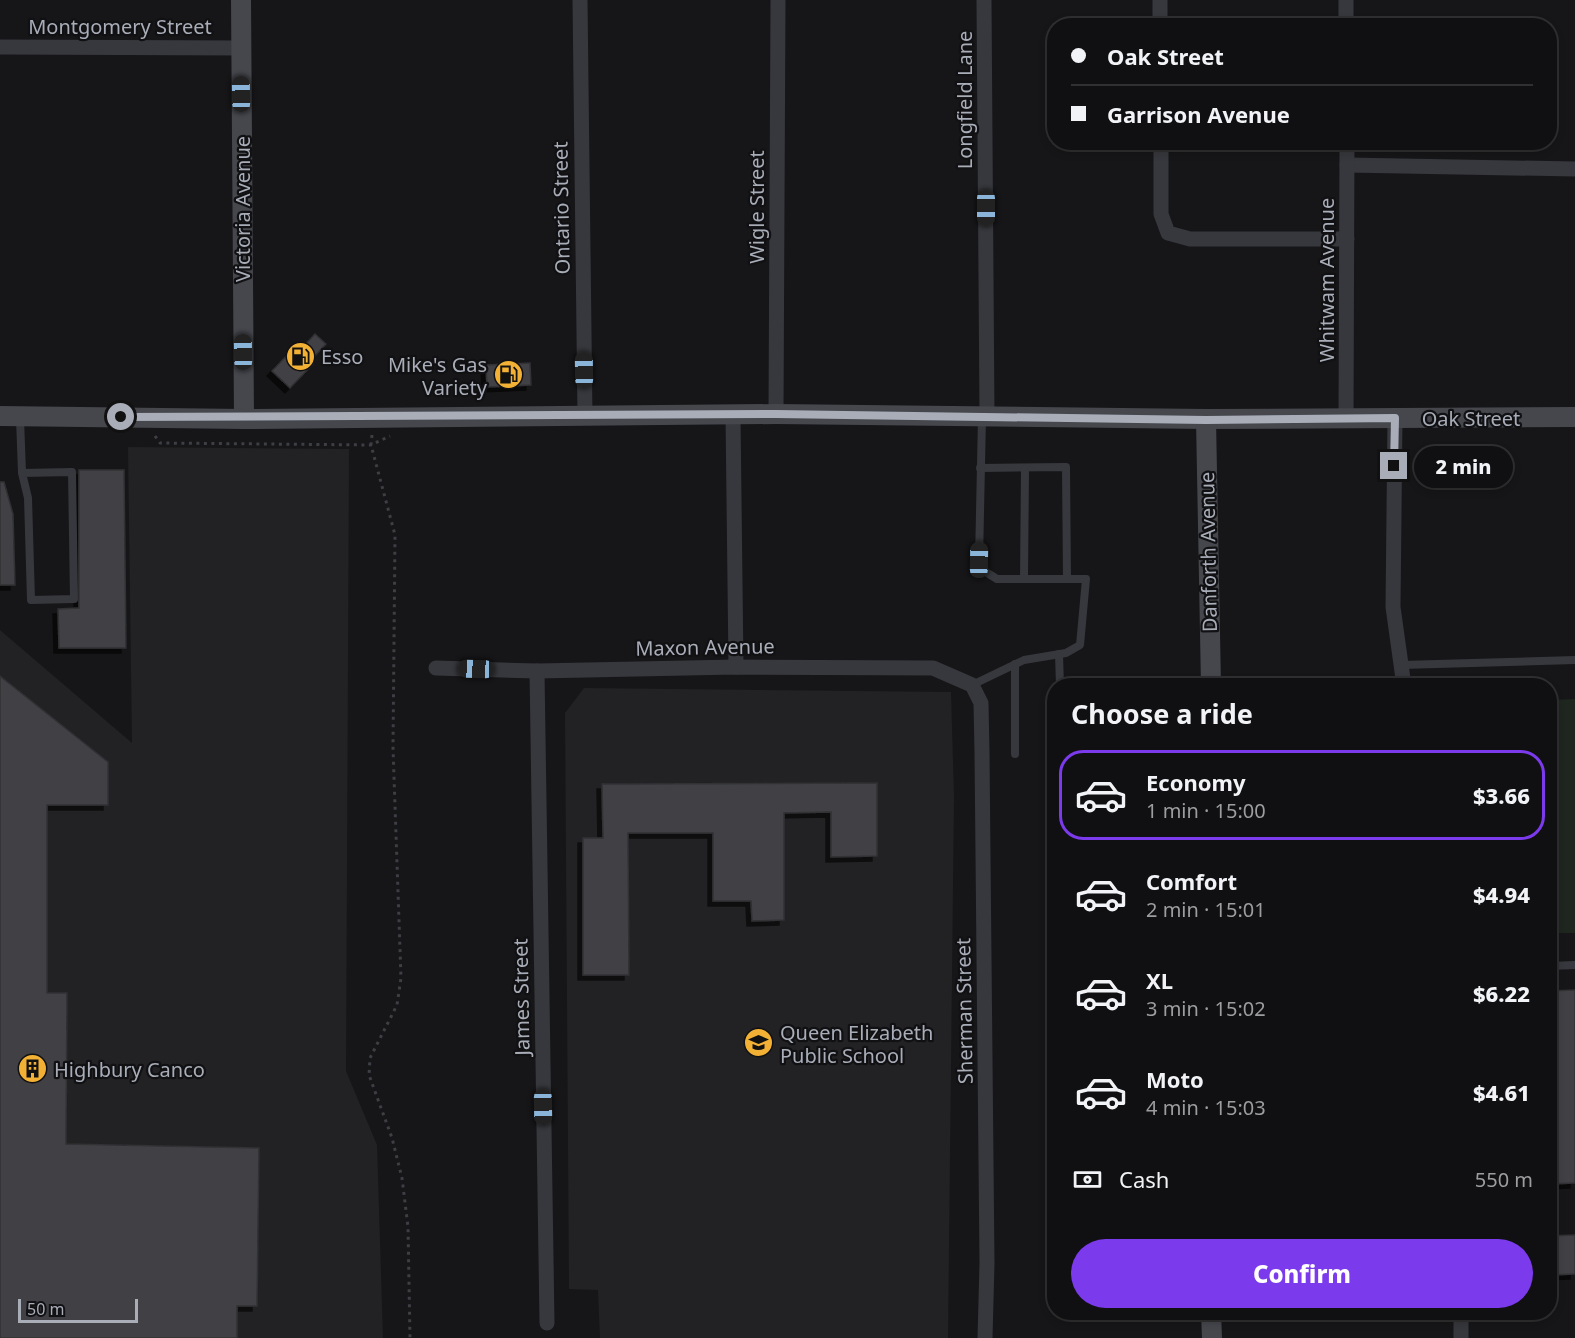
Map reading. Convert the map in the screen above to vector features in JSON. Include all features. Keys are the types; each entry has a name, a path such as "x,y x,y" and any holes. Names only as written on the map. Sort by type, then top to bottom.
{"street":[{"name":"Victoria Avenue","path":"241,0 244,419"},
{"name":"Ontario Street","path":"580,0 585,416"},
{"name":"Wigle Street","path":"776,414 778,0"},
{"name":"Longfield Lane","path":"984,0 984,416"},
{"path":"1160,0 1160,18"},
{"path":"1346,0 1346,18"},
{"name":"Montgomery Street","path":"0,47 241,48"},
{"path":"1161,150 1161,214 1168,233 1190,239 1347,239"},
{"name":"Whitwam Avenue","path":"1346,418 1347,150"},
{"path":"1347,165 1575,169"},
{"name":"Oak Street","path":"0,416 244,419 776,414 1206,420 1575,417"},
{"path":"733,415 736,667"},
{"path":"1395,418 1393,607 1403,678"},
{"name":"Danforth Avenue","path":"1206,420 1211,678"},
{"name":"Maxon Avenue","path":"436,668 537,671 736,667 933,668 972,685"},
{"name":"James Street","path":"537,671 547,1323"},
{"name":"Sherman Street","path":"972,685 981,703 982,743 987,1263 985,1338"},
{"path":"1212,1320 1212,1338"},
{"path":"1461,1320 1461,1338"}],"lane":[{"path":"20,416 22,473 28,498 31,600 74,599 72,472 22,473"},
{"path":"972,685 1024,660 1059,654 1080,645 1086,579 997,579 981,569 980,468 984,416"},
{"path":"980,468 1066,467 1067,579"},
{"path":"1024,579 1025,469"},
{"path":"1059,654 1060,678"},
{"path":"1401,665 1575,660"},
{"path":"1015,754 1016,664"},
{"path":"1557,966 1575,965"}],"path":[{"path":"141,417 160,443 371,445"},
{"path":"373,417 371,445 395,535 393,748 401,978 397,1005 369,1058 369,1075 392,1138 402,1178 408,1227 410,1338"}],"shaded area":[{"name":"Highbury Canco","path":"128,447 349,449 346,1071 377,1145 383,1338 0,1338 0,630 132,743"},
{"name":"Queen Elizabeth Public School","path":"584,688 951,692 954,796 948,1338 600,1338 598,1290 569,1289 565,713"},
{"path":"1575,699 1575,933 1557,933 1557,700"}],"building":[{"name":"Esso","path":"315,334 326,344 310,361 313,364 290,388 272,371 295,347 299,351"},
{"name":"Mike's Gas Variety","path":"530,363 531,385 487,387 486,365"},
{"path":"79,470 124,470 126,648 59,648 58,609 79,608"},
{"path":"0,482 4,482 13,514 15,585 0,585"},
{"name":"Highbury Canco","path":"0,676 108,762 108,805 47,805 47,993 67,993 66,1144 259,1148 257,1306 237,1306 237,1338 0,1338"},
{"path":"877,783 877,856 831,857 831,812 784,813 784,920 752,921 751,901 713,901 713,833 628,833 629,975 583,975 583,838 603,838 602,784"},
{"path":"1575,990 1575,1183 1557,1184 1557,991"},
{"path":"1575,1235 1575,1274 1557,1275 1557,1236"}],"place":[{"name":"Esso","path":"300,356"},
{"name":"Mike's Gas Variety","path":"508,375"},
{"name":"Queen Elizabeth Public School","path":"759,1043"},
{"name":"Highbury Canco","path":"33,1069"}],"route":[{"path":"121,417 244,419 776,414 1206,420 1395,418 1394,466"}]}
